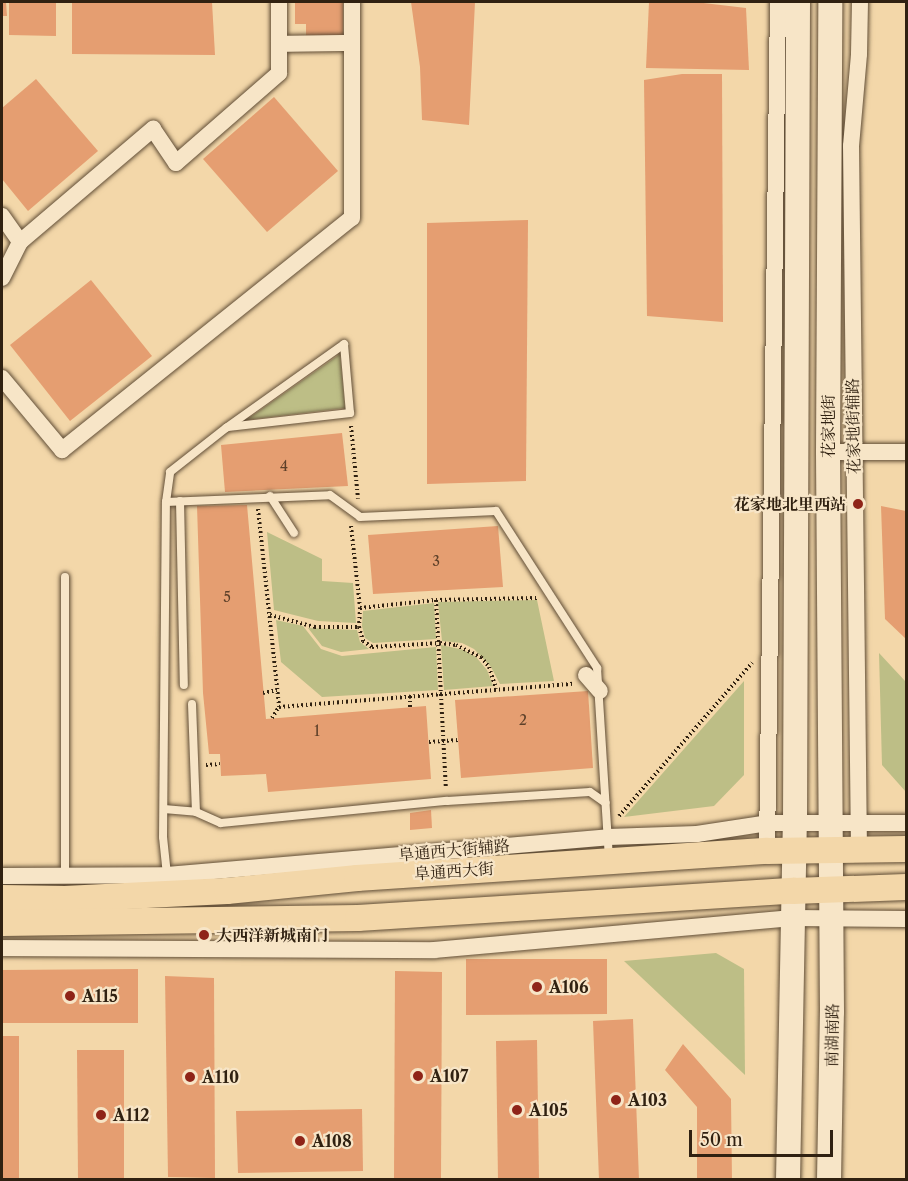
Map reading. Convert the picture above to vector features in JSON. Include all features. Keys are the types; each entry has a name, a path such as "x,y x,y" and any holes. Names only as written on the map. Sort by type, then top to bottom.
{"main road":[{"name":"花家地街","path":"793,891 798,2"},
{"name":"花家地街","path":"830,2 828,452 831,890"},
{"name":"阜通西大街","path":"2,923 66,900 227,891 357,878 610,840 767,851 906,849"},
{"name":"阜通西大街","path":"2,898 358,918 793,891 906,887"},
{"name":"南湖南路","path":"829,1179 831,890"},
{"path":"788,1179 793,891"}],"street":[{"path":"2,278 20,242 153,129 176,164 279,73 279,2"},
{"path":"2,378 62,450 352,218 352,2"},
{"path":"767,851 778,2"},
{"name":"花家地街辅路","path":"860,2 859,54 851,146 853,453 860,850"},
{"path":"279,44 352,43"},
{"path":"2,216 20,242"},
{"path":"828,452 906,453"},
{"name":"阜通西大街辅路","path":"2,876 66,900 167,875 697,834 769,823 906,823"},
{"path":"2,948 434,950 793,918 906,919"}],"lane":[{"path":"167,875 163,837 166,502 170,472 226,428 344,344 350,413 226,428"},
{"path":"166,502 330,495 360,517 496,511 597,668 594,683 610,840"},
{"path":"270,496 294,533"},
{"path":"180,501 184,685"},
{"path":"64,577 66,900"},
{"path":"192,705 196,812"},
{"path":"164,808 196,812 221,823 447,801 590,792 606,803"}],"path":[{"path":"350,413 360,517"},
{"path":"257,497 279,707 272,718"},
{"path":"349,510 360,608 359,627 363,641 372,647 440,643 456,645 481,657 489,667 496,689"},
{"path":"360,608 436,600 552,597"},
{"path":"436,600 447,801"},
{"path":"270,615 315,627 359,627"},
{"path":"610,840 753,663"},
{"path":"279,707 594,683"},
{"path":"562,685 563,693"},
{"path":"263,693 277,690"},
{"path":"481,690 481,698"},
{"path":"410,696 410,708"},
{"path":"429,742 458,740"}],"green space":[{"path":"340,354 345,408 246,420"},
{"path":"267,532 322,559 322,581 353,583 356,623 318,621 274,610"},
{"path":"537,600 554,681 500,684 491,667 474,649 462,643 442,641 438,602"},
{"path":"434,603 436,639 373,643 365,638 362,626 363,611"},
{"path":"276,620 303,626 321,649 342,656 436,647 438,690 322,697 281,662"},
{"path":"308,628 357,630 360,642 369,649 341,652 322,646"},
{"path":"441,645 464,650 476,657 487,670 493,686 444,690"},
{"path":"879,653 906,682 906,792 882,765"},
{"path":"744,681 744,775 714,806 624,817"},
{"path":"716,953 744,969 745,1075 624,961"}],"building":[{"path":"2,2 6,2 7,16 2,16"},
{"path":"9,2 56,2 56,36 9,35"},
{"path":"72,2 212,2 215,55 72,54"},
{"path":"295,2 343,2 343,37 306,37 306,24 295,24"},
{"path":"411,2 475,2 469,125 422,120 420,67"},
{"path":"649,2 695,2 746,8 749,70 646,68"},
{"path":"682,74 722,74 723,322 647,316 644,80"},
{"path":"36,79 98,151 28,211 2,179 2,108"},
{"path":"274,97 338,171 267,232 203,159"},
{"path":"528,220 526,481 427,484 427,223"},
{"path":"91,280 152,356 70,421 10,345"},
{"path":"342,433 348,486 225,492 221,445"},
{"path":"247,505 266,719 426,706 431,779 268,792 266,774 221,776 220,754 209,754 203,693 197,506"},
{"path":"881,506 906,511 906,639 885,619"},
{"path":"498,526 503,587 373,594 368,535"},
{"path":"588,691 593,768 461,778 455,700"},
{"path":"431,810 432,828 410,830 410,813"},
{"name":"A106","path":"466,959 607,959 607,1014 466,1015"},
{"name":"A115","path":"138,969 138,1023 2,1023 2,970"},
{"name":"A107","path":"395,971 442,972 441,1180 394,1180"},
{"name":"A110","path":"165,976 214,978 215,1178 168,1177"},
{"name":"A103","path":"633,1019 639,1180 599,1180 593,1021"},
{"path":"2,1036 19,1036 19,1180 2,1180"},
{"name":"A105","path":"537,1040 539,1180 498,1180 496,1041"},
{"path":"683,1044 731,1099 732,1180 697,1180 697,1107 665,1070"},
{"name":"A112","path":"77,1050 124,1050 124,1180 78,1180"},
{"name":"A108","path":"362,1109 363,1171 238,1173 236,1111"}],"place":[{"name":"花家地北里西站","path":"858,504"},
{"name":"大西洋新城南门","path":"204,935"},
{"name":"A106","path":"537,987"},
{"name":"A115","path":"70,996"},
{"name":"A107","path":"418,1076"},
{"name":"A110","path":"190,1077"},
{"name":"A103","path":"616,1100"},
{"name":"A105","path":"517,1110"},
{"name":"A112","path":"101,1115"},
{"name":"A108","path":"300,1141"}]}
